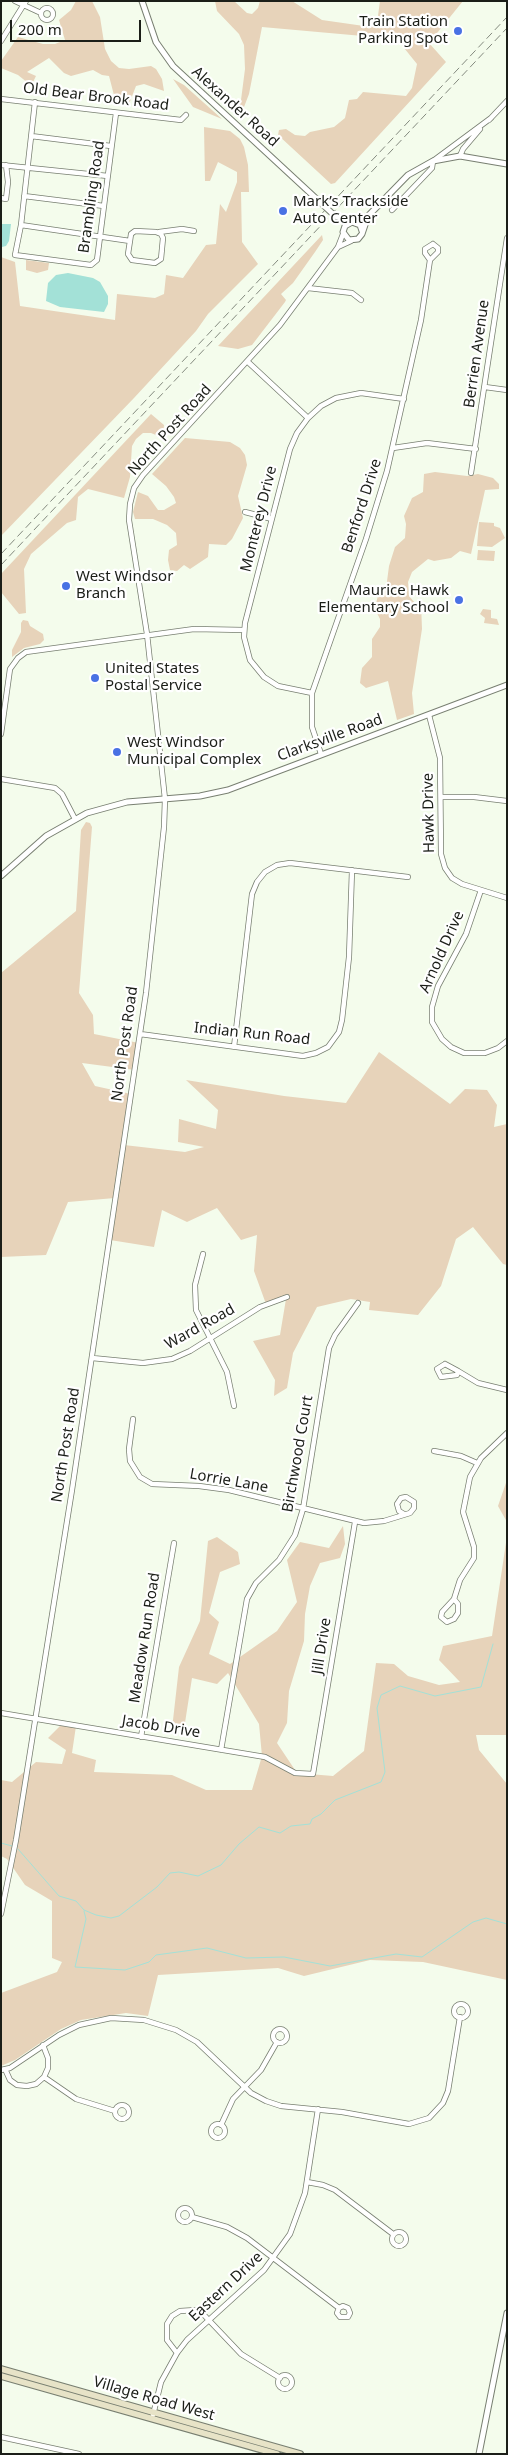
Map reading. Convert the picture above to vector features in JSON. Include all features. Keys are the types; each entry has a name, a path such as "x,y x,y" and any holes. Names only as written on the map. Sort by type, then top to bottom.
{"main road":[{"name":"Village Road West","path":"1,2367 277,2454"},
{"name":"Village Road West","path":"1,2376 300,2454"}],"street":[{"path":"15,1 41,13"},
{"name":"Alexander Road","path":"142,1 156,42 173,66 335,216 343,232"},
{"path":"1,41 24,4"},
{"name":"Old Bear Brook Road","path":"1,99 181,120 186,115"},
{"path":"460,156 463,149 507,101"},
{"path":"36,102 21,226 130,241"},
{"name":"Brambling Road","path":"21,226 15,255 91,265 98,260 116,113"},
{"path":"368,216 346,225 343,232 346,239 351,241 358,240 368,216 404,178 433,161 491,118"},
{"path":"31,136 111,146"},
{"path":"433,161 460,156 507,164"},
{"path":"392,210 432,168 433,161"},
{"path":"1,198 6,198 8,182 4,165 28,166 108,176"},
{"path":"24,196 104,206"},
{"name":"Alexander Road","path":"335,216 353,222"},
{"path":"353,222 360,225 362,231"},
{"path":"159,232 163,241 162,258 159,262 132,260 128,254 131,234 135,231 159,232 182,229 194,231"},
{"name":"North Post Road","path":"1,1914 36,1720 92,1358 140,1034 158,888 165,799 147,634 129,520 132,496 143,474 280,325 338,247 343,232"},
{"name":"Berrien Avenue","path":"471,473 507,238"},
{"name":"North Post Road","path":"338,247 351,241"},
{"name":"Benford Drive","path":"321,754 312,721 312,693 366,539 393,448 421,320 430,260"},
{"path":"308,288 350,293 361,300"},
{"path":"248,362 308,418"},
{"path":"485,387 507,390"},
{"name":"Monterey Drive","path":"312,693 278,686 264,677 253,666 247,653 244,630 290,449 297,433 308,418 329,402 352,394 371,393 404,399"},
{"path":"393,448 427,443 476,449"},
{"path":"246,512 272,519"},
{"path":"1,734 10,669 22,654 35,650 147,634 208,628 244,630"},
{"name":"Clarksville Road","path":"1,876 46,836 75,818 114,805 215,793 507,686"},
{"name":"Hawk Drive","path":"429,715 439,747 441,854 445,868 457,881 507,898"},
{"path":"1,779 54,788 62,794 75,818"},
{"path":"441,797 474,797 507,801"},
{"path":"234,1047 252,894 257,882 270,868 283,864 408,877"},
{"name":"Indian Run Road","path":"140,1034 303,1056 321,1051 335,1039 342,1020 349,957 352,870"},
{"name":"Arnold Drive","path":"481,890 466,934 438,986 432,1007 432,1022 442,1039 451,1047 464,1053 484,1054 498,1048 507,1040"},
{"path":"203,1254 195,1285 194,1302 198,1318 227,1372 234,1406"},
{"name":"Ward Road","path":"92,1358 143,1363 162,1362 181,1356 260,1307 287,1297"},
{"name":"Birchwood Court","path":"221,1750 247,1599 256,1583 287,1551 295,1535 303,1509 329,1348 335,1335 358,1303"},
{"path":"458,1371 456,1376 444,1378 440,1376 437,1369 446,1364 478,1382 507,1390"},
{"name":"Lorrie Lane","path":"132,1419 129,1455 136,1472 146,1481 158,1485 215,1488 355,1522 384,1522 404,1514"},
{"path":"454,1599 458,1604 458,1613 450,1622 444,1621 441,1614 454,1599 460,1580 474,1558 474,1547 463,1512 470,1477 477,1463 507,1433"},
{"path":"434,1450 461,1456 477,1463"},
{"name":"Jill Drive","path":"313,1774 355,1522"},
{"name":"Meadow Run Road","path":"142,1737 174,1543"},
{"name":"Jacob Drive","path":"1,1713 265,1757 295,1773 313,1774"},
{"path":"43,2045 49,2063 44,2077 36,2084 22,2086 10,2080 3,2070 43,2045 68,2030 89,2022 122,2018 150,2021 176,2030 197,2042 244,2087 259,2098 273,2104 348,2113 402,2124 416,2123 429,2118 439,2109 446,2097 460,2017"},
{"path":"221,2124 233,2099 266,2062 277,2042"},
{"path":"44,2077 76,2099 115,2111"},
{"name":"Eastern Drive","path":"153,2415 161,2382 177,2353 258,2277 274,2259 296,2221 307,2182 318,2109"},
{"path":"307,2182 323,2185 335,2190 393,2234"},
{"path":"192,2216 215,2222 238,2232 339,2308"},
{"path":"177,2353 169,2344 166,2335 167,2324 172,2316 180,2311 190,2309 200,2312 210,2320 241,2354 280,2378"},
{"path":"479,2454 505,2332 507,2313"},
{"path":"1,2437 79,2454"}],"shaded area":[{"path":"76,1 92,1 100,17 105,49 111,61 119,68 129,69 151,66 156,69 162,79 164,91 144,84 136,86 129,104 124,106 115,99 109,76 102,75 93,70 71,76 64,73 49,58 27,72 36,76 33,82 28,83 18,75 1,68 1,61 18,37 43,44 55,44 65,40 59,20 71,10"},
{"path":"215,1 234,1 247,13 252,14 258,8 260,1 292,1 322,20 371,27 377,23 380,1 463,1 429,43 446,62 335,183 331,184 278,135 279,130 286,129 295,135 305,136 310,132 334,127 345,118 349,100 357,99 363,92 406,96 412,88 417,64 400,43 374,37 262,27 249,94 244,107 240,109 238,106 241,100 245,69 244,45 239,34 217,11"},
{"path":"173,79 184,85 222,119 193,107"},
{"path":"204,127 230,131 240,139 244,147 248,165 249,192 241,192 242,242 258,264 208,314 196,331 134,398 1,536 1,257 15,262 20,306 115,320 117,294 155,298 164,294 166,275 183,278 206,245 216,244 220,204 226,212 237,182 237,172 218,162 210,181 205,181"},
{"path":"322,235 323,240 315,252 293,283 281,294 286,300 285,302 252,345 238,349 218,346"},
{"path":"26,260 49,263 48,270 37,273 26,270"},
{"path":"151,414 164,425 163,434 161,437 151,433 143,433 136,439 132,446 130,477 124,498 88,489 78,497 76,520 67,523 31,554 24,569 26,613 19,614 1,592 1,574"},
{"path":"185,438 230,442 240,448 245,455 247,465 238,496 243,518 232,539 226,545 209,544 208,557 190,569 184,565 177,571 170,570 168,560 169,550 177,545 176,533 167,525 153,519 135,519 133,512 138,492 148,496 158,510 164,510 176,503 166,486 152,474"},
{"path":"435,472 467,476 478,474 493,478 499,484 499,489 485,490 471,554 460,551 451,558 434,561 428,559 412,572 408,582 409,596 415,603 421,604 422,629 412,693 414,714 397,720 388,681 366,688 360,683 362,668 372,657 372,639 380,627 380,619 375,609 378,595 386,589 389,566 395,547 405,538 406,524 404,516 412,498 423,492 424,474"},
{"path":"479,522 494,523 494,526 500,528 505,538 492,547 477,546"},
{"path":"478,550 495,551 494,561 477,560"},
{"path":"483,609 491,610 491,618 497,619 499,625 484,623 485,618 480,614"},
{"path":"23,620 28,621 30,626 43,634 44,640 40,644 24,648 12,657 12,650 21,632"},
{"path":"86,822 90,823 92,827 79,993 93,1015 94,1034 139,1043 135,1070 82,1063 95,1086 131,1094 124,1145 185,1152 204,1147 178,1142 179,1119 216,1129 218,1110 186,1080 284,1096 346,1103 379,1052 450,1104 465,1089 487,1090 497,1105 494,1127 507,1124 507,1265 503,1264 473,1227 456,1239 441,1286 418,1315 369,1310 370,1302 351,1299 317,1307 293,1353 287,1388 274,1396 275,1380 253,1341 280,1335 286,1299 266,1304 254,1271 257,1235 241,1240 217,1208 187,1222 162,1210 154,1247 110,1240 115,1198 68,1202 46,1255 1,1257 1,973 76,911 81,830"},
{"path":"507,1480 507,1522 498,1506"},
{"path":"343,1526 345,1544 340,1558 320,1563 310,1586 305,1614 304,1641 289,1691 287,1723 277,1743 297,1773 333,1776 364,1751 376,1663 394,1664 408,1676 439,1685 460,1682 439,1660 443,1646 492,1636 507,1536 507,1735 476,1735 479,1750 507,1784 507,1980 423,1962 370,1960 304,1976 278,1968 158,1975 148,2016 126,2013 81,2020 61,2029 15,2060 1,2066 1,1993 57,1972 62,1962 52,1958 52,1901 25,1885 7,1859 1,1856 1,1780 12,1782 36,1762 62,1764 66,1750 48,1738 60,1726 76,1726 72,1753 96,1760 94,1772 172,1775 206,1790 252,1790 262,1756 259,1724 228,1673 217,1684 192,1678 184,1729 172,1729 179,1667 200,1621 208,1541 217,1537 238,1552 240,1564 220,1572 209,1613 219,1622 209,1654 230,1664 277,1631 297,1602 287,1560 300,1542 329,1548"}],"water":[{"path":"1,224 11,224 9,241 6,246 2,247"},
{"path":"68,273 93,278 100,282 108,296 108,304 104,312 60,307 46,301 48,283 56,275"}],"waterway":[{"path":"18,1849 59,1896 76,1901 84,1910 96,1915 111,1918 119,1916 157,1887 170,1873 179,1872 198,1876 221,1865 239,1844 259,1827 280,1833 291,1826 310,1824 312,1819 321,1814 335,1800 381,1782 385,1772 377,1708 381,1695 400,1686 435,1696 481,1687 493,1644"},
{"path":"1,1843 12,1846"},
{"path":"84,1911 86,1919 75,1967 125,1970 149,1962 156,1955 207,1948 246,1958 284,1957 330,1966 396,1954 422,1957 473,1922 486,1918 507,1924"}],"railway":[{"path":"1,554 507,17"},
{"path":"1,565 507,28"}],"place":[{"name":"Train Station Parking Spot","path":"458,31"},
{"name":"Mark’s Trackside Auto Center","path":"283,211"},
{"name":"West Windsor Branch","path":"66,586"},
{"name":"Maurice Hawk Elementary School","path":"459,600"},
{"name":"United States Postal Service","path":"95,678"},
{"name":"West Windsor Municipal Complex","path":"117,752"}]}
